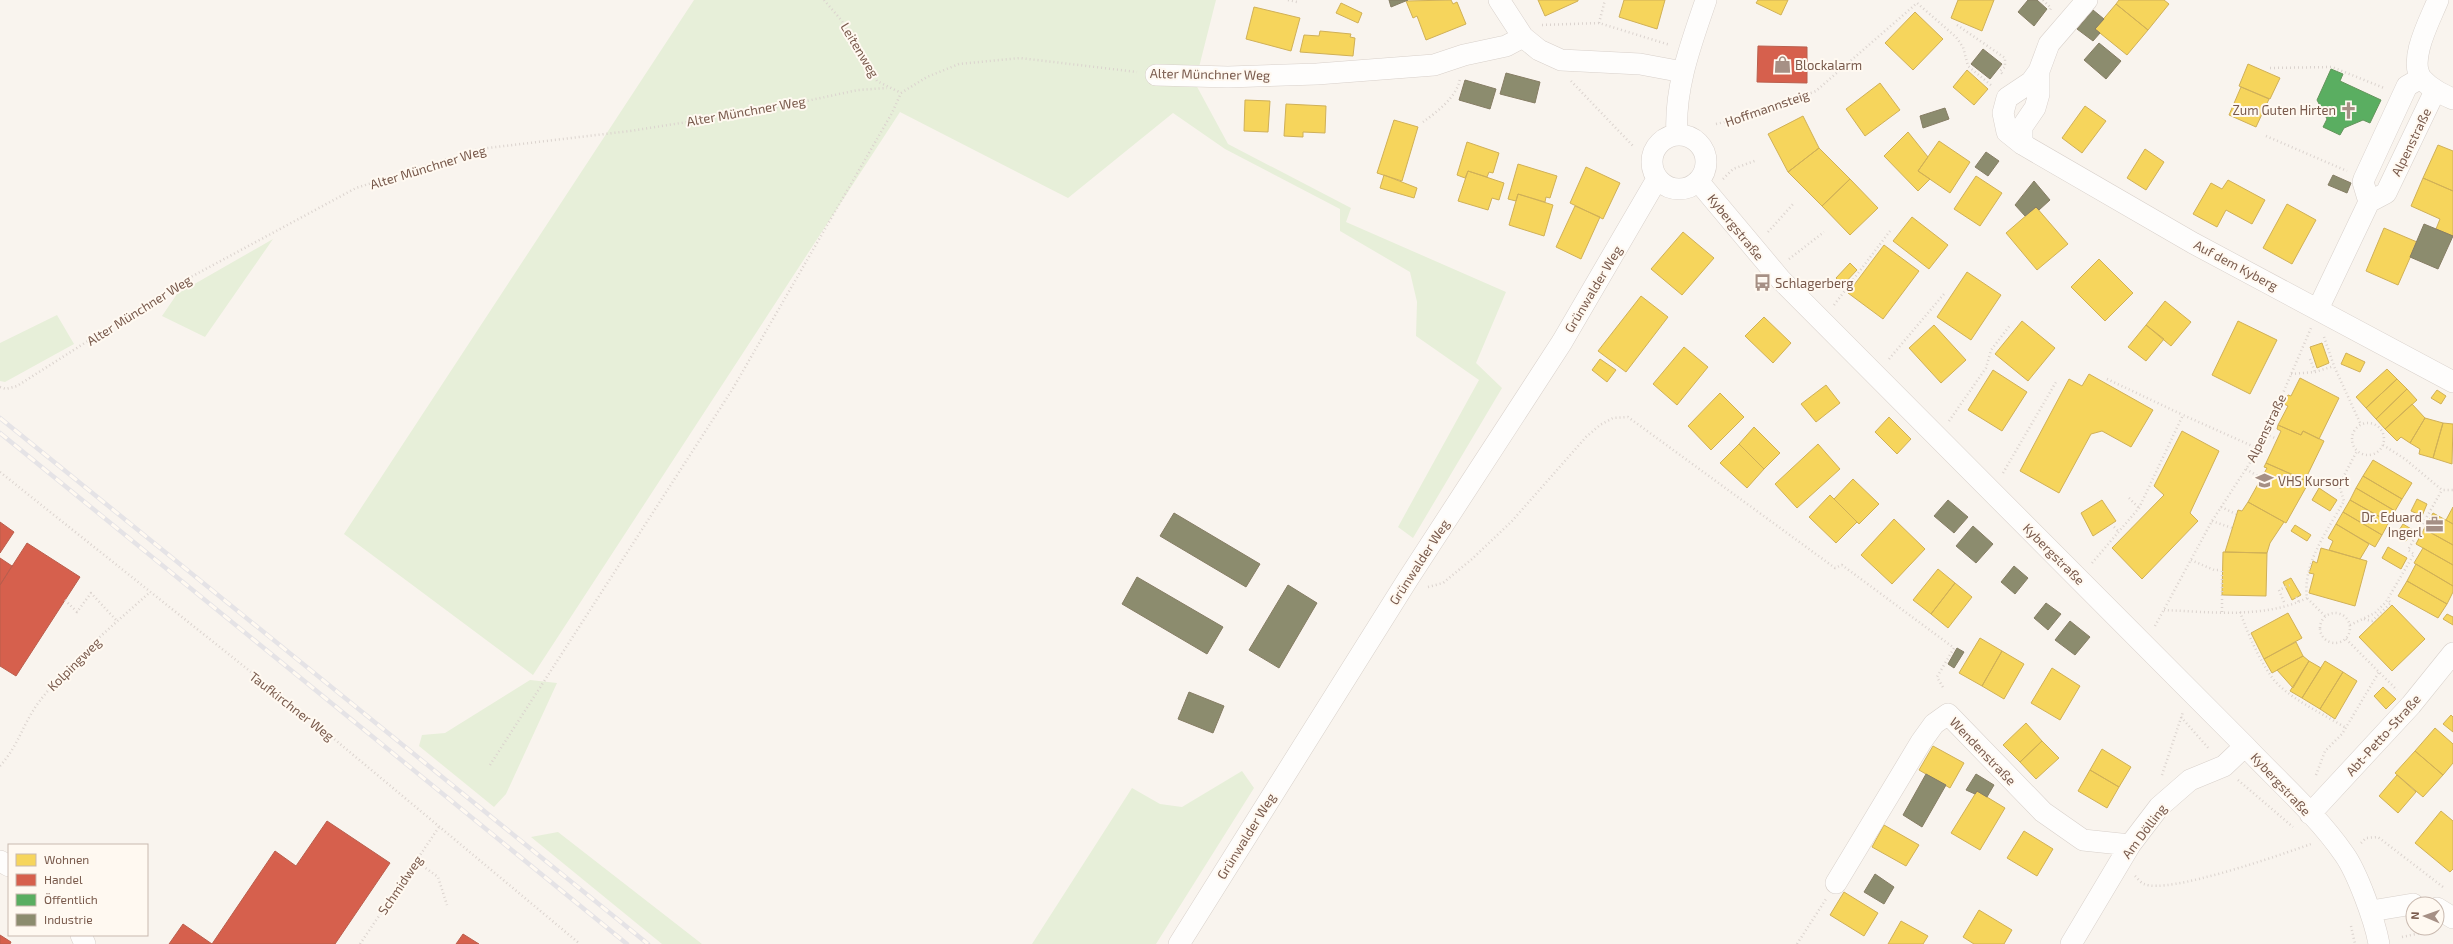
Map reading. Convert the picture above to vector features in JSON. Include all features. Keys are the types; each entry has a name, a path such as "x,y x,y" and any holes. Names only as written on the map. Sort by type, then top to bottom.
{"street":[{"path":"1499,0 1530,31 1539,50 1560,60 1640,64 1683,72"},
{"path":"1657,179 1651,164 1656,148 1661,141 1677,135 1675,108 1689,51 1706,0"},
{"path":"2006,98 2031,82 2039,71 2049,44 2087,0"},
{"path":"2436,89 2417,61 2421,43 2438,0"},
{"name":"Alter Münchner Weg","path":"1156,74 1228,77 1317,74 1434,65 1464,55 1506,46 1530,31"},
{"path":"2022,144 2022,127 2035,108 2040,94 2039,71"},
{"name":"Alpenstraße","path":"2364,179 2407,86 2436,89 2386,193 2369,202"},
{"name":"Auf dem Kyberg","path":"2006,98 2003,122 2007,132 2022,144 2194,243 2453,382"},
{"name":"Kybergstraße","path":"1657,179 1672,189 1682,190 1698,182 1704,172 1706,161 1704,151 1692,139 1677,135"},
{"name":"Grünwalder Weg","path":"1179,944 1408,579 1562,342 1657,179"},
{"path":"2318,309 2369,202 2363,182 2364,179"},
{"name":"Kybergstraße","path":"1698,182 1781,280 2245,746 2310,814 2345,854 2371,911 2379,944"},
{"name":"Abt-Petto-Straße","path":"2310,814 2411,704 2453,653"},
{"name":"Wendenstraße","path":"1836,883 1922,742 1934,724 1948,714 2044,812 2083,840 2130,845"},
{"name":"Am Dölling","path":"2071,944 2130,845 2159,807 2185,785 2224,766 2245,746"},
{"path":"2371,911 2405,905"}],"path":[{"name":"Leitenweg","path":"824,0 842,21 877,81 887,88 901,93"},
{"path":"1288,0 1297,2"},
{"path":"1599,23 1605,0"},
{"path":"2043,0 2051,8 2049,13"},
{"name":"Hoffmannsteig","path":"1716,124 1756,114 1816,91 1917,3 1956,37 1963,47 1968,66 2006,98"},
{"path":"1530,31 1599,23 1689,51"},
{"path":"1957,25 1999,52 2005,58 2005,66"},
{"path":"1423,122 1436,112 1460,84 1464,55"},
{"name":"Alter Münchner Weg","path":"901,93 927,77 959,64 1020,58 1156,74"},
{"path":"1560,60 1562,72 1634,148"},
{"path":"2270,68 2332,67 2402,96"},
{"name":"Alter Münchner Weg","path":"0,387 6,389 17,386 176,285 356,188 479,149 630,131 764,110 858,90 887,88"},
{"path":"490,765 732,390 892,113 901,93"},
{"path":"2266,136 2364,179"},
{"path":"1733,169 1756,160"},
{"path":"1765,235 1794,203"},
{"path":"1834,305 1890,231"},
{"path":"1810,244 1824,232"},
{"path":"1888,360 1944,294"},
{"path":"2318,309 2323,334 2334,366 2361,425"},
{"name":"Alpenstraße","path":"2141,642 2152,632 2212,521 2259,449 2318,309"},
{"path":"1948,422 1986,368 1991,350 2011,324"},
{"path":"2310,359 2315,372"},
{"path":"2291,374 2315,372 2334,366"},
{"path":"2107,379 2183,416 2259,449"},
{"path":"2001,478 2056,382"},
{"path":"2281,398 2286,400"},
{"path":"2088,567 2139,508 2183,416"},
{"path":"1408,579 1423,588 1443,583 1472,559 1512,521 1595,429 1613,418 1628,417 1835,568 1842,565 1954,648 1937,676 1944,688"},
{"path":"2368,423 2375,425 2381,430 2384,437 2383,445 2379,451 2372,455 2364,455 2357,451 2352,437 2355,430 2361,425 2368,423"},
{"path":"2266,434 2277,439"},
{"path":"2383,445 2405,459 2442,490 2453,490"},
{"path":"2325,616 2306,598 2306,583 2312,561 2344,501 2339,485 2357,451"},
{"path":"2246,469 2261,478"},
{"name":"Taufkirchner Weg","path":"0,472 315,723 580,944"},
{"path":"2346,639 2350,625 2375,613 2387,599 2414,554 2408,550 2442,490"},
{"path":"2129,498 2139,508"},
{"path":"2221,507 2236,514"},
{"path":"2212,521 2232,528"},
{"path":"2114,527 2119,532"},
{"path":"2191,560 2214,570 2222,570 2222,612"},
{"path":"2284,602 2279,590 2290,585"},
{"name":"Kolpingweg","path":"0,766 13,752 38,704 59,676 149,592"},
{"path":"65,600 77,612 91,593 118,621"},
{"path":"2296,597 2299,602"},
{"path":"2164,610 2240,612 2290,606 2306,598"},
{"path":"2364,618 2372,621 2378,617 2391,603 2387,599"},
{"path":"2240,612 2247,632 2271,677 2288,692 2346,728"},
{"path":"2346,639 2333,644 2326,641 2321,636 2321,622 2325,616 2337,613 2347,620 2350,625"},
{"path":"2346,639 2411,704"},
{"path":"2316,777 2325,751 2346,728 2379,672"},
{"path":"2181,717 2224,766 2296,830"},
{"name":"Schmidweg","path":"360,944 439,827"},
{"path":"2345,854 2366,838 2378,837 2447,890"},
{"path":"2306,840 2315,850"},
{"path":"2119,864 2145,885 2170,885 2248,865 2311,844"},
{"path":"416,861 438,877 447,906"},
{"path":"1796,944 1836,883"},
{"path":"2350,918 2355,944"},
{"path":"2402,938 2446,924"}],"green space":[{"path":"694,0 1216,0 1195,83 1228,144 1351,208 1346,222 1506,292 1476,363 1502,388 1413,538 1398,527 1479,380 1416,336 1417,302 1410,272 1340,231 1340,209 1225,149 1173,113 1068,198 900,112 533,675 344,534"},
{"path":"273,239 205,337 162,316 177,294"},
{"path":"57,315 74,344 5,382 0,381 0,343"},
{"path":"530,680 557,683 506,794 494,807 419,746 422,735 445,733"},
{"path":"1242,771 1254,788 1156,944 1032,944 1132,788 1160,804 1182,807"},
{"path":"558,832 702,944 662,944 531,837"}],"building: Wohnen":[{"path":"1451,0 1453,4 1457,2 1466,24 1426,40 1417,16 1413,18 1406,1"},
{"path":"1538,0 1578,0 1578,1 1545,16"},
{"path":"1624,0 1665,0 1657,29 1619,17"},
{"path":"1758,0 1788,0 1781,15 1756,3"},
{"path":"1958,0 1994,0 1982,31 1951,18"},
{"path":"2119,0 2164,0 2169,4 2148,30 2116,4"},
{"path":"1341,3 1362,13 1358,23 1336,13"},
{"path":"2116,4 2148,30 2127,55 2095,29"},
{"path":"1254,7 1300,18 1291,51 1246,39"},
{"path":"1915,12 1943,39 1913,70 1885,43"},
{"path":"1320,31 1351,34 1350,37 1355,38 1353,56 1300,52 1304,35 1319,36"},
{"path":"2248,64 2280,78 2270,99 2239,86"},
{"path":"1967,70 1988,89 1974,105 1953,87"},
{"path":"1880,83 1900,110 1865,136 1846,109"},
{"path":"2241,87 2269,99 2256,127 2229,115"},
{"path":"1245,100 1270,101 1268,132 1244,131"},
{"path":"1286,104 1326,106 1325,133 1303,132 1303,137 1284,136"},
{"path":"2085,106 2106,121 2082,153 2062,138"},
{"path":"1803,116 1819,148 1788,172 1768,134"},
{"path":"1394,120 1418,127 1402,181 1377,173"},
{"path":"1908,132 1928,157 1918,171 1930,179 1918,191 1884,156"},
{"path":"1939,141 1970,162 1950,193 1918,171"},
{"path":"1467,142 1499,153 1493,173 1489,172 1487,177 1468,171 1465,178 1457,175"},
{"path":"2438,145 2453,151 2453,191 2423,178"},
{"path":"1819,148 1850,179 1822,206 1788,172"},
{"path":"2145,149 2164,162 2146,190 2127,178"},
{"path":"1518,164 1557,176 1550,198 1546,197 1545,202 1518,194 1516,201 1508,199"},
{"path":"1586,167 1620,183 1603,219 1570,203"},
{"path":"1468,171 1504,183 1499,200 1492,198 1488,210 1458,201"},
{"path":"1384,175 1417,188 1414,198 1380,188"},
{"path":"1976,176 2002,193 1980,226 1954,209"},
{"path":"2423,178 2453,191 2453,236 2436,229 2440,219 2411,206"},
{"path":"1850,179 1878,208 1850,235 1822,206"},
{"path":"2228,180 2265,200 2252,224 2226,210 2217,227 2193,214 2211,183 2222,189"},
{"path":"1518,194 1553,205 1544,236 1509,225"},
{"path":"2287,204 2316,220 2292,264 2263,248"},
{"path":"1575,206 1600,217 1581,259 1556,247"},
{"path":"2036,207 2068,244 2037,270 2006,233"},
{"path":"1912,217 1948,245 1929,269 1893,241"},
{"path":"2384,228 2417,242 2398,285 2366,271"},
{"path":"1683,232 1714,258 1682,295 1651,269"},
{"path":"1884,245 1919,271 1883,319 1848,293"},
{"path":"2099,259 2133,293 2105,321 2071,287"},
{"path":"1850,263 1857,270 1843,285 1836,278"},
{"path":"1967,272 2001,295 1971,340 1937,317"},
{"path":"1641,296 1668,317 1626,372 1598,351"},
{"path":"2165,301 2191,322 2171,346 2146,325"},
{"path":"1764,317 1791,343 1773,363 1745,336"},
{"path":"2022,321 2055,348 2028,381 1995,354"},
{"path":"2238,321 2277,340 2250,394 2212,375"},
{"path":"1934,325 1966,360 1941,383 1909,348"},
{"path":"2146,325 2164,339 2146,361 2128,347"},
{"path":"2322,343 2329,363 2317,368 2310,347"},
{"path":"1684,347 1708,367 1677,405 1653,384"},
{"path":"2346,353 2365,362 2360,372 2341,364"},
{"path":"1600,359 1616,370 1607,382 1592,370"},
{"path":"2387,369 2397,379 2366,408 2356,397"},
{"path":"1993,370 2027,392 2002,431 1968,410"},
{"path":"2089,374 2153,410 2131,447 2102,431 2091,434 2059,493 2020,471 2069,379 2082,386"},
{"path":"2300,378 2339,398 2319,439 2303,431 2301,435 2278,425 2288,406 2284,404 2288,395 2291,396"},
{"path":"2397,379 2407,389 2376,419 2366,408"},
{"path":"1826,385 1840,403 1816,422 1801,404"},
{"path":"2407,389 2417,400 2385,429 2376,419"},
{"path":"2437,390 2446,396 2441,404 2431,398"},
{"path":"1720,393 1744,417 1711,450 1688,426"},
{"path":"2412,404 2425,418 2410,443 2401,437 2397,441 2385,429"},
{"path":"1889,417 1911,439 1897,454 1875,432"},
{"path":"2425,418 2443,423 2433,458 2419,454 2420,449 2410,443"},
{"path":"2443,423 2453,424 2452,464 2433,458"},
{"path":"2278,425 2301,435 2303,431 2324,441 2305,480 2266,463 2281,431 2277,429"},
{"path":"1754,427 1780,453 1764,469 1739,444"},
{"path":"2182,431 2219,451 2190,513 2198,521 2142,579 2112,548 2164,495 2154,486"},
{"path":"1739,444 1764,469 1747,488 1720,463"},
{"path":"1818,444 1840,469 1797,508 1775,484"},
{"path":"2373,460 2412,483 2402,499 2363,476"},
{"path":"2266,463 2309,482 2286,523 2248,502 2267,468 2264,467"},
{"path":"2363,476 2402,499 2395,511 2356,488"},
{"path":"1853,479 1879,504 1859,524 1834,499"},
{"path":"2319,488 2337,500 2330,511 2312,500"},
{"path":"2356,488 2395,511 2389,522 2350,500"},
{"path":"1830,495 1857,522 1836,543 1809,517"},
{"path":"2417,499 2427,504 2422,516 2411,511"},
{"path":"2102,500 2116,521 2093,536 2081,513"},
{"path":"2350,500 2389,522 2382,535 2343,512"},
{"path":"2248,502 2284,522 2270,543 2267,553 2225,552 2238,510 2242,511"},
{"path":"2453,507 2453,524 2446,520"},
{"path":"2343,512 2382,535 2375,547 2336,524"},
{"path":"2433,513 2453,524 2453,545 2424,529"},
{"path":"1894,519 1925,549 1892,584 1861,555"},
{"path":"2336,524 2369,544 2360,559 2329,550 2333,541 2328,538"},
{"path":"2403,524 2413,530 2406,541 2396,535"},
{"path":"2295,525 2311,535 2307,541 2291,531"},
{"path":"2424,529 2453,545 2453,565 2416,544"},
{"path":"2388,547 2407,558 2401,569 2382,558"},
{"path":"2321,548 2367,561 2355,606 2309,593 2314,574 2309,573 2313,561 2317,563"},
{"path":"2423,548 2453,565 2453,586 2414,563"},
{"path":"2223,552 2267,553 2266,596 2222,595"},
{"path":"2416,564 2453,586 2453,592 2447,604 2407,581"},
{"path":"1938,569 1955,583 1931,614 1913,600"},
{"path":"2291,578 2301,595 2292,600 2283,582"},
{"path":"2407,581 2447,604 2438,618 2398,596"},
{"path":"1955,583 1972,597 1948,628 1931,614"},
{"path":"2392,605 2425,639 2392,671 2359,637"},
{"path":"2288,613 2302,638 2264,659 2251,633"},
{"path":"2447,614 2453,617 2453,625 2443,619"},
{"path":"1980,638 2002,651 1982,686 1959,673"},
{"path":"2296,642 2303,656 2272,673 2264,659"},
{"path":"2002,651 2024,664 2004,699 1982,686"},
{"path":"2303,656 2309,661 2293,688 2277,670"},
{"path":"2309,661 2321,668 2302,698 2290,691"},
{"path":"2325,661 2343,672 2320,709 2302,698"},
{"path":"2052,668 2080,686 2060,720 2031,703"},
{"path":"2343,672 2357,681 2335,719 2320,709"},
{"path":"2383,687 2396,699 2386,709 2374,696"},
{"path":"2451,715 2453,717 2453,732 2443,724"},
{"path":"2026,723 2042,741 2020,762 2003,745"},
{"path":"2435,728 2453,744 2453,763 2443,775 2415,751"},
{"path":"2042,741 2059,758 2036,779 2020,762"},
{"path":"1933,746 1964,763 1950,788 1919,770"},
{"path":"2102,749 2131,767 2119,787 2090,770"},
{"path":"2415,751 2443,775 2423,797 2395,773"},
{"path":"2090,770 2119,787 2107,808 2078,791"},
{"path":"2397,775 2416,792 2398,813 2379,796"},
{"path":"1977,791 2005,808 1980,850 1951,833"},
{"path":"2441,811 2453,821 2453,869 2450,872 2415,843"},
{"path":"1884,825 1919,845 1906,866 1872,847"},
{"path":"2024,831 2053,849 2037,876 2007,858"},
{"path":"1844,892 1878,913 1864,936 1830,915"},
{"path":"1979,910 2012,930 2004,944 1974,944 1963,937"},
{"path":"1901,921 1928,936 1923,944 1888,944"}],"building: Handel":[{"name":"Blockalarm","path":"1758,46 1807,47 1807,83 1757,82"},
{"path":"0,522 14,532 0,553"},
{"path":"27,543 80,577 16,676 0,666 0,585"},
{"path":"0,558 12,566 0,585"},
{"path":"327,821 390,863 335,944 212,944 275,851 296,866"},
{"path":"183,924 212,944 169,944"},
{"path":"463,934 479,944 456,944"},
{"path":"0,935 11,942 10,944 0,944"}],"building: Öffentlich":[{"name":"Zum Guten Hirten","path":"2331,69 2343,74 2340,81 2381,100 2370,123 2363,120 2344,128 2340,135 2323,127 2327,119 2317,100"}],"building: Industrie":[{"path":"1389,0 1408,0 1391,7"},
{"path":"2028,0 2037,0 2047,9 2034,26 2018,12"},
{"path":"2093,10 2104,19 2095,29 2100,33 2093,41 2077,29"},
{"path":"2099,43 2121,61 2106,79 2084,60"},
{"path":"1983,49 2002,64 1990,79 1971,64"},
{"path":"1506,73 1540,82 1535,103 1500,94"},
{"path":"1465,80 1496,89 1490,109 1459,100"},
{"path":"1945,108 1949,119 1923,128 1920,116"},
{"path":"1986,152 1999,161 1988,176 1975,167"},
{"path":"2333,175 2351,183 2347,193 2328,185"},
{"path":"2034,181 2050,200 2039,210 2036,207 2025,216 2015,205"},
{"path":"2424,224 2453,236 2438,269 2410,257"},
{"path":"1948,500 1968,517 1954,533 1934,516"},
{"path":"1174,513 1260,564 1246,587 1160,536"},
{"path":"1973,526 1993,544 1976,563 1956,546"},
{"path":"2014,566 2028,578 2015,594 2001,582"},
{"path":"1137,577 1223,627 1207,654 1122,604"},
{"path":"1288,585 1317,603 1279,668 1249,650"},
{"path":"2046,603 2061,614 2048,630 2034,618"},
{"path":"2070,621 2090,637 2075,655 2055,640"},
{"path":"1957,648 1964,652 1954,668 1948,664"},
{"path":"1189,692 1224,706 1213,733 1178,719"},
{"path":"1926,774 1946,785 1922,827 1903,815"},
{"path":"1976,774 1994,785 1987,797 1977,791 1975,794 1966,790"},
{"path":"1875,874 1894,887 1884,904 1864,892"}],"railway":[{"path":"0,418 648,944"},
{"path":"0,433 627,944"}],"place":[{"name":"Blockalarm","path":"1782,65"},
{"name":"Zum Guten Hirten","path":"2349,110"},
{"name":"Schlagerberg","path":"1762,283"},
{"name":"VHS Kursort","path":"2265,481"},
{"name":"Dr. Eduard Ingerl","path":"2435,524"}]}
